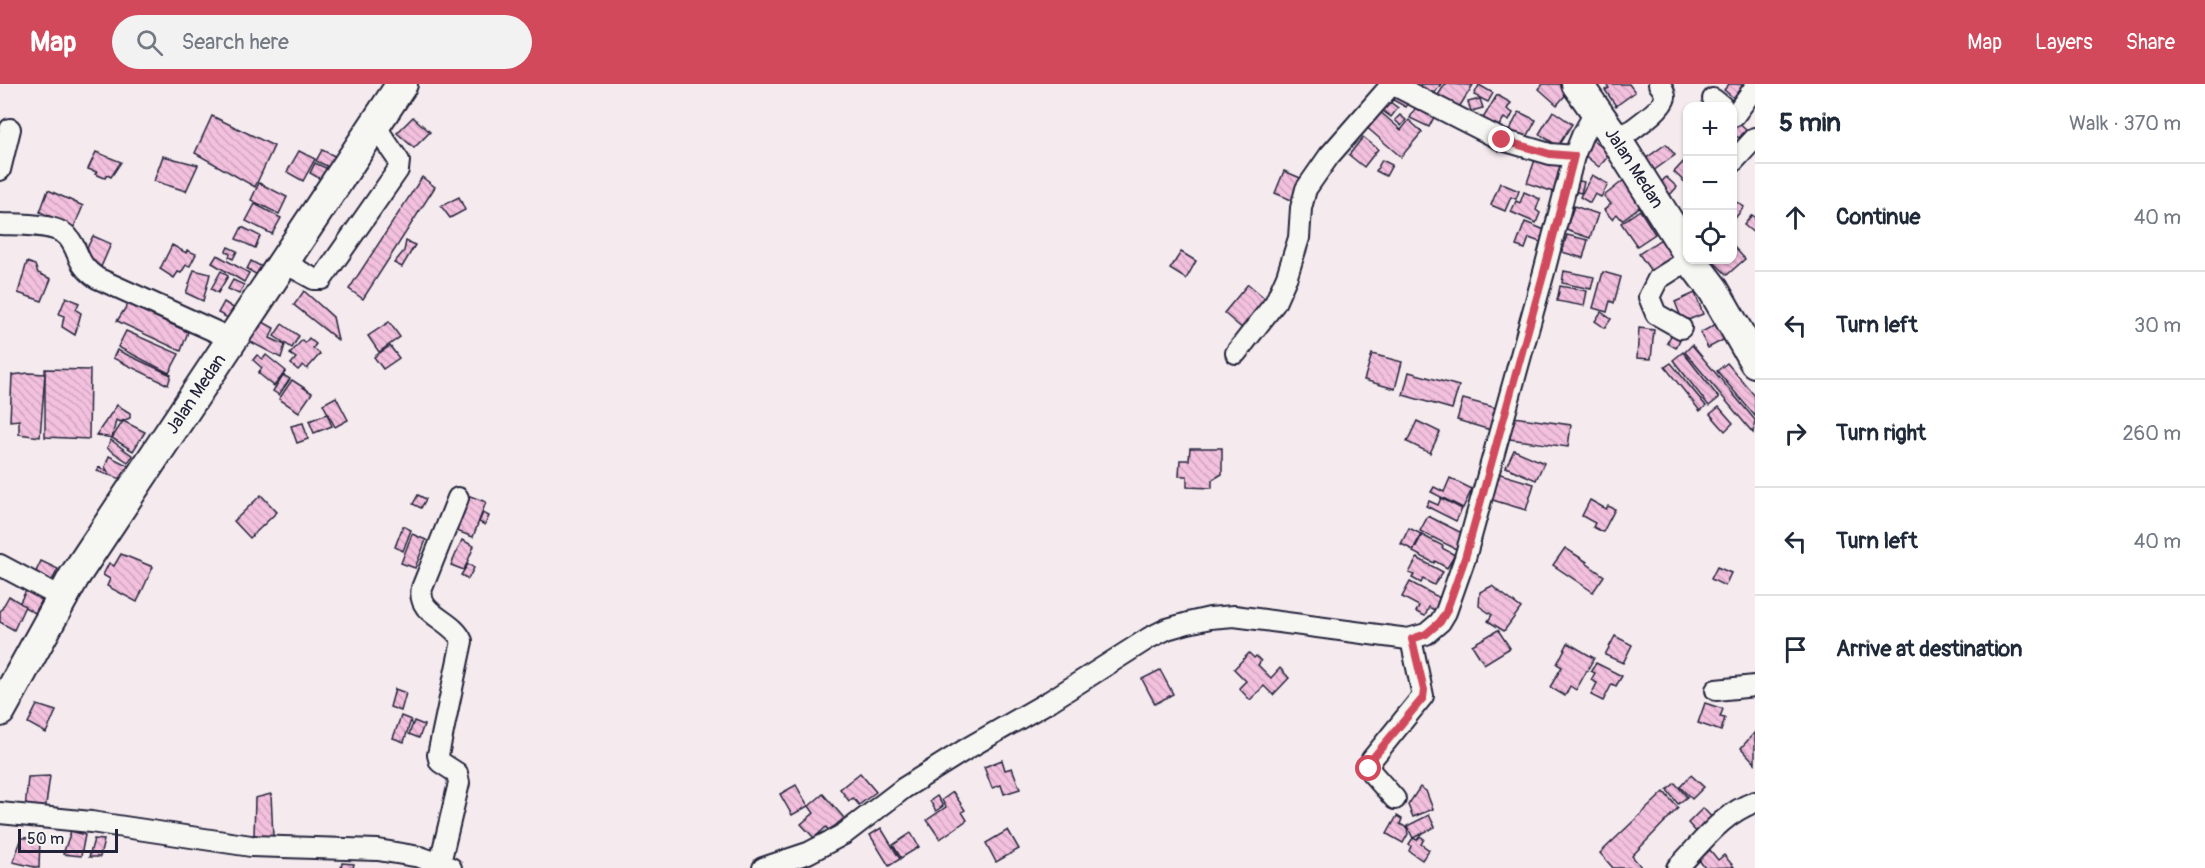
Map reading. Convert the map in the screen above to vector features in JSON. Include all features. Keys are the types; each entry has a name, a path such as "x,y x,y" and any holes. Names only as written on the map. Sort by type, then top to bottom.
{"highway":[{"name":"Jalan Medan","path":"0,711 62,597 95,544 402,84"},
{"name":"Jalan Medan","path":"1577,84 1683,241"},
{"name":"Jalan Medan","path":"1697,264 1755,362"}],"street":[{"path":"1236,353 1275,303 1287,276 1299,238 1301,207 1306,189 1329,156 1392,84 1502,140 1550,154 1574,156"},
{"path":"1617,141 1660,108 1665,96 1659,84"},
{"path":"1735,102 1755,87"},
{"path":"763,868 808,853 844,834 922,777 1167,629 1210,618 1234,616 1412,639 1426,634 1440,622 1446,612 1465,558 1574,156 1596,111"},
{"path":"1737,119 1755,133"},
{"path":"284,262 314,279 322,279 398,170 399,161 375,126"},
{"path":"0,170 10,129"},
{"path":"1737,158 1755,138"},
{"path":"0,224 60,230 69,237 86,270 97,279 232,339"},
{"path":"1681,328 1656,314 1651,306 1650,297 1658,279 1683,250"},
{"path":"0,813 91,822 251,846 378,850 420,857 446,866 459,783 457,773 440,762 438,755 462,640 454,629 424,605 420,598 458,498"},
{"path":"0,565 62,597"},
{"path":"1395,799 1369,767 1372,759 1423,698 1424,690 1412,639"},
{"path":"1716,690 1755,686"},
{"path":"1677,868 1705,836 1738,809 1755,802"}],"building":[{"path":"1421,84 1441,84 1431,98 1417,89"},
{"path":"1445,84 1473,85 1458,109 1437,97"},
{"path":"1543,84 1560,84 1568,92 1557,105 1539,89"},
{"path":"1606,84 1629,84 1635,92 1616,106 1605,90 1609,88"},
{"path":"1729,84 1740,84 1744,87 1735,99 1724,90"},
{"path":"1479,85 1493,93 1488,102 1474,95"},
{"path":"1398,93 1410,100 1406,107 1393,100"},
{"path":"1497,95 1511,103 1507,109 1513,113 1509,121 1504,118 1497,129 1482,120"},
{"path":"1480,99 1483,108 1471,111 1468,102"},
{"path":"1390,102 1398,108 1391,117 1383,111"},
{"path":"1418,103 1436,113 1429,127 1410,118"},
{"path":"1377,109 1401,130 1409,120 1422,132 1401,157 1364,125"},
{"path":"1553,111 1572,124 1558,146 1539,134"},
{"path":"1519,112 1536,120 1524,143 1507,135"},
{"path":"1400,115 1406,120 1401,126 1395,120"},
{"path":"212,116 274,146 255,187 195,153"},
{"path":"413,117 430,132 414,148 397,133"},
{"path":"1737,122 1746,130 1739,138 1737,137"},
{"path":"1363,137 1378,149 1364,167 1349,155"},
{"path":"1593,140 1610,154 1599,167 1582,153"},
{"path":"1666,144 1675,155 1653,171 1645,159"},
{"path":"322,150 337,157 331,168 316,161"},
{"path":"299,151 315,159 303,181 287,172"},
{"path":"96,152 121,162 111,177 107,175 105,178 88,169"},
{"path":"1537,154 1567,164 1557,193 1527,183"},
{"path":"163,156 198,165 186,191 154,181"},
{"path":"1382,160 1392,165 1386,176 1376,171"},
{"path":"1683,162 1683,180 1674,172"},
{"path":"315,163 330,170 324,181 310,173"},
{"path":"1284,171 1305,180 1296,202 1275,193"},
{"path":"1592,175 1608,184 1601,197 1595,194 1590,203 1580,197"},
{"path":"422,177 435,187 363,299 349,289"},
{"path":"1666,177 1677,187 1668,197 1657,187"},
{"path":"1576,180 1584,182 1581,193 1573,191"},
{"path":"1624,180 1643,204 1622,220 1617,214 1612,219 1604,210 1611,204 1604,196"},
{"path":"259,183 287,197 279,214 251,200"},
{"path":"1500,183 1519,191 1516,199 1511,197 1505,211 1491,205"},
{"path":"48,190 83,206 74,227 40,212"},
{"path":"1524,192 1540,199 1536,210 1540,213 1536,223 1511,212 1516,201 1520,203"},
{"path":"459,197 465,210 450,218 441,206"},
{"path":"1737,202 1744,207 1737,216"},
{"path":"255,204 281,218 272,234 246,221"},
{"path":"1574,206 1598,214 1590,238 1566,230"},
{"path":"1640,210 1655,234 1637,246 1621,223"},
{"path":"1752,215 1755,217 1755,234 1744,225"},
{"path":"1525,222 1550,232 1546,244 1529,238 1525,249 1516,246"},
{"path":"242,227 260,236 255,248 236,239"},
{"path":"1567,235 1588,240 1583,258 1562,252"},
{"path":"93,236 111,244 101,267 83,256"},
{"path":"1661,239 1675,259 1653,274 1639,254"},
{"path":"406,241 415,245 402,267 394,263 404,251"},
{"path":"172,245 186,253 187,250 196,254 190,266 186,265 174,278 160,269"},
{"path":"228,247 237,251 233,259 226,251"},
{"path":"1737,250 1745,259 1727,275 1716,264 1737,264"},
{"path":"1181,252 1196,261 1186,279 1170,269"},
{"path":"217,255 249,273 244,282 212,263"},
{"path":"251,261 264,268 259,276 247,269"},
{"path":"27,262 35,265 38,273 51,279 42,301 18,293"},
{"path":"194,270 210,274 203,301 186,293"},
{"path":"221,271 228,276 218,293 211,289"},
{"path":"1564,271 1594,277 1591,289 1562,283"},
{"path":"1603,272 1621,277 1614,303 1610,301 1607,312 1593,308"},
{"path":"233,280 244,285 239,294 228,289"},
{"path":"1248,284 1268,301 1244,330 1224,313"},
{"path":"1560,286 1587,291 1584,306 1557,301"},
{"path":"304,291 333,317 338,340 294,305"},
{"path":"1695,293 1703,314 1683,322 1675,302"},
{"path":"66,297 79,303 76,310 81,313 75,335 62,327 64,316 59,314"},
{"path":"224,302 235,309 230,319 218,313"},
{"path":"128,304 188,332 181,351 117,321"},
{"path":"1601,312 1611,319 1605,328 1595,321"},
{"path":"261,321 274,328 270,338 285,345 281,358 249,341"},
{"path":"389,322 400,337 379,352 368,336"},
{"path":"1718,323 1727,338 1708,348 1700,333"},
{"path":"282,324 299,336 292,348 274,336"},
{"path":"1639,328 1654,330 1651,359 1637,358"},
{"path":"1674,330 1682,335 1676,348 1667,343"},
{"path":"126,331 179,354 169,373 118,347"},
{"path":"309,338 316,344 313,348 320,354 307,369 303,365 298,370 291,364 296,358 290,354 302,340 305,343"},
{"path":"1692,345 1755,420 1753,433 1685,352"},
{"path":"390,346 399,358 383,369 374,357"},
{"path":"117,350 171,375 168,385 113,358"},
{"path":"1683,352 1719,398 1709,406 1673,360"},
{"path":"1372,354 1402,362 1395,389 1364,380"},
{"path":"257,355 263,359 266,355 286,371 274,386 258,373 262,368 253,360"},
{"path":"1671,363 1706,406 1700,411 1665,367"},
{"path":"1727,363 1755,396 1755,416 1717,371"},
{"path":"45,369 90,370 89,439 45,437"},
{"path":"1409,372 1459,386 1452,409 1403,395"},
{"path":"45,374 40,437 19,434 19,420 10,421 12,375"},
{"path":"283,375 290,379 279,395 273,391"},
{"path":"292,380 312,393 299,412 279,399"},
{"path":"336,397 348,420 335,427 323,404"},
{"path":"1463,399 1500,409 1494,431 1457,420"},
{"path":"117,405 130,413 130,418 120,422 116,420 112,438 96,435"},
{"path":"1719,407 1733,423 1725,431 1710,414"},
{"path":"327,414 332,426 314,433 309,421"},
{"path":"1513,417 1571,425 1568,447 1510,439"},
{"path":"123,421 145,432 133,451 112,438"},
{"path":"1417,421 1440,432 1430,453 1407,442"},
{"path":"303,423 308,439 297,443 291,426"},
{"path":"111,440 133,456 128,462 107,448"},
{"path":"1190,448 1222,448 1222,474 1212,480 1212,488 1187,487 1187,476 1179,476 1180,460 1189,460"},
{"path":"1514,450 1544,463 1536,480 1506,467"},
{"path":"109,456 129,466 121,479 97,471 99,467 108,472 105,467"},
{"path":"1497,473 1534,484 1526,510 1489,499"},
{"path":"1450,478 1472,489 1463,508 1431,492 1434,487 1444,492"},
{"path":"261,495 277,512 250,538 234,521"},
{"path":"418,495 426,499 421,508 413,504"},
{"path":"470,496 486,502 473,537 457,531"},
{"path":"1441,498 1462,509 1456,521 1426,506 1429,501 1438,505"},
{"path":"1590,500 1606,509 1608,506 1615,509 1603,532 1593,527 1595,523 1582,516"},
{"path":"483,513 489,516 485,525 479,522"},
{"path":"1428,516 1464,534 1456,549 1420,531"},
{"path":"403,526 411,530 403,551 395,547"},
{"path":"1409,528 1421,534 1413,550 1401,544"},
{"path":"412,534 426,540 415,568 401,563"},
{"path":"1422,535 1455,555 1447,568 1413,552"},
{"path":"462,540 474,546 464,570 451,565"},
{"path":"1565,548 1604,576 1593,592 1553,565"},
{"path":"121,554 153,567 137,602 107,586 110,579 103,575 109,563 114,566"},
{"path":"1417,558 1443,572 1434,585 1423,579 1421,583 1412,578 1414,575 1409,573"},
{"path":"41,561 58,569 48,588 32,580"},
{"path":"468,564 474,568 468,579 461,575"},
{"path":"1717,567 1731,573 1725,586 1711,579"},
{"path":"1410,582 1442,599 1436,611 1429,607 1425,616 1416,612 1419,606 1402,597"},
{"path":"30,583 46,592 35,613 19,604"},
{"path":"1492,586 1521,608 1504,631 1488,621 1492,615 1479,606 1480,592"},
{"path":"9,596 25,606 14,630 0,622 0,612"},
{"path":"1498,630 1510,648 1484,664 1472,645"},
{"path":"1615,636 1632,645 1623,663 1605,655"},
{"path":"1568,643 1594,658 1576,690 1570,686 1565,696 1550,687 1562,667 1557,664"},
{"path":"1249,653 1261,661 1258,665 1271,678 1280,668 1289,678 1273,695 1264,686 1250,700 1239,688 1246,681 1234,669"},
{"path":"1596,663 1622,676 1616,686 1612,684 1603,701 1591,695 1597,683 1591,680 1595,673 1591,671"},
{"path":"1160,670 1173,694 1155,704 1142,679"},
{"path":"395,689 406,693 401,711 390,707"},
{"path":"1705,703 1723,709 1720,717 1725,718 1721,731 1698,723"},
{"path":"37,705 56,711 46,733 28,723"},
{"path":"401,716 411,720 404,742 393,738"},
{"path":"414,721 424,725 419,738 409,734"},
{"path":"1755,732 1755,763 1741,748"},
{"path":"1002,760 1005,770 1012,768 1020,789 1004,794 1001,785 992,788 984,767"},
{"path":"860,773 876,792 859,805 853,798 849,801 840,789"},
{"path":"1691,775 1704,787 1692,799 1680,787"},
{"path":"50,776 45,812 25,810 28,777"},
{"path":"1675,783 1687,797 1678,804 1667,790"},
{"path":"796,785 808,806 792,815 780,794"},
{"path":"1420,787 1426,791 1433,809 1413,817 1408,805"},
{"path":"953,792 965,810 962,812 967,820 940,839 927,820 946,807 942,800"},
{"path":"1664,792 1678,808 1632,856 1642,868 1613,868 1600,853"},
{"path":"271,794 273,837 254,836 255,798"},
{"path":"823,794 844,818 829,831 826,827 814,838 801,824 814,813 809,806"},
{"path":"937,796 943,806 936,811 930,801"},
{"path":"1703,808 1716,822 1700,836 1688,823"},
{"path":"1429,815 1435,827 1413,838 1407,826"},
{"path":"1397,816 1402,819 1400,824 1407,828 1408,834 1403,843 1387,834"},
{"path":"881,828 900,859 889,866 870,835"},
{"path":"1008,830 1019,849 996,862 986,843"},
{"path":"71,831 85,835 81,856 63,854"},
{"path":"911,833 919,847 901,858 893,845"},
{"path":"1420,836 1424,839 1421,844 1429,850 1422,860 1409,851 1411,846 1409,844 1413,838 1417,840"},
{"path":"40,837 39,868 13,862 22,838"},
{"path":"94,839 104,840 100,857 89,857"},
{"path":"1710,850 1718,860 1724,855 1734,867 1705,868 1699,860"},
{"path":"342,863 354,864 353,868 341,868"}],"route":[{"path":"1369,769 1372,759 1423,698 1424,690 1412,639 1426,634 1440,622 1446,612 1465,558 1574,156 1550,154 1502,140"}]}
